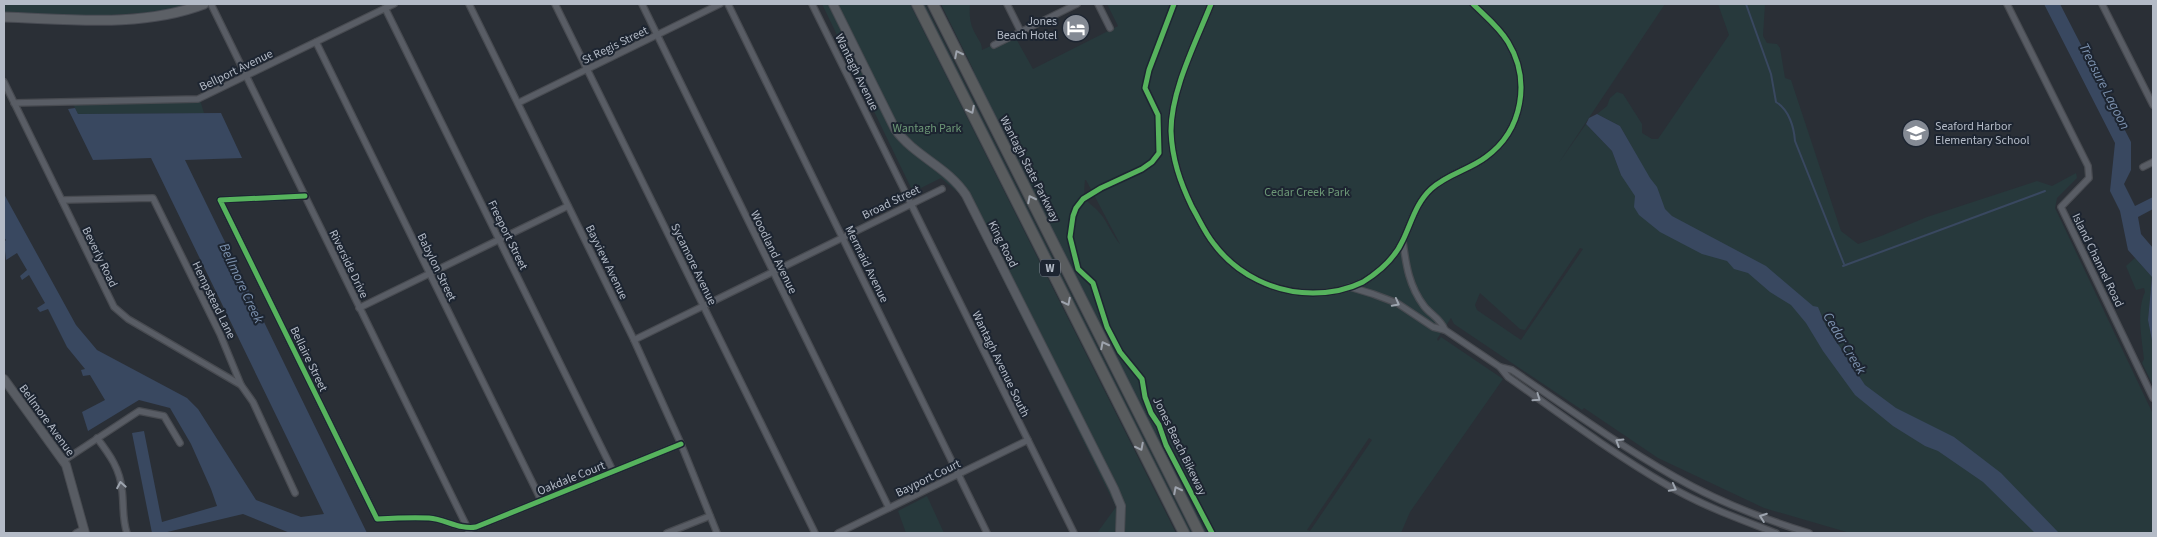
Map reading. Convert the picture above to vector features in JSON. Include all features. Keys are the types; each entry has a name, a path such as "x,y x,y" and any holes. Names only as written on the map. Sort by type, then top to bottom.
{"highway":[{"name":"W","path":"917,4 1184,533"},
{"name":"Wantagh State Parkway","path":"932,4 1199,533"}],"main road":[{"path":"4,18 134,20 174,13 204,4"}],"street":[{"name":"Riverside Drive","path":"211,4 245,77 469,531"},
{"name":"Bellport Avenue","path":"14,102 198,99 394,4"},
{"name":"Bayview Avenue","path":"469,4 634,340 681,444 717,533"},
{"name":"Sycamore Avenue","path":"555,4 815,533"},
{"name":"Woodland Avenue","path":"642,4 889,508"},
{"name":"St Regis Street","path":"518,103 720,4"},
{"name":"Mermaid Avenue","path":"728,4 987,533"},
{"name":"Wantagh Avenue","path":"812,4 911,204"},
{"name":"King Road","path":"833,4 902,140 955,180 966,195 1114,488 1121,506 1120,533"},
{"path":"1007,4 1021,32"},
{"path":"994,45 1076,4"},
{"path":"1098,4 1110,28"},
{"path":"1211,4 1176,95 1173,112 1172,143 1176,170 1182,186 1213,244 1229,261 1250,276 1276,288 1290,292 1323,293 1350,287 1382,268 1403,242 1417,205 1424,196 1433,187 1453,174 1478,163 1487,156 1501,143 1516,120 1522,88 1518,62 1507,40 1473,4"},
{"name":"Island Channel Road","path":"2007,4 2088,166 2089,178 2061,207 2153,398"},
{"path":"2102,4 2153,105"},
{"name":"Freeport Street","path":"385,8 612,471"},
{"name":"Babylon Street","path":"316,42 541,500"},
{"name":"Beverly Road","path":"4,82 110,299 120,313 241,385"},
{"path":"2143,167 2153,162"},
{"name":"Broad Street","path":"634,340 942,189"},
{"name":"Bellaire Street","path":"305,196 220,200 377,519 430,518 446,521 469,531"},
{"name":"Hempstead Lane","path":"62,200 153,198 220,334 241,385 253,402 295,493"},
{"name":"Wantagh Avenue South","path":"911,204 1074,533"},
{"path":"359,308 568,206"},
{"path":"1403,242 1408,274 1415,293 1425,307 1442,321 1445,330"},
{"path":"1350,287 1385,298 1418,316 1433,327 1445,330 1500,367 1508,377 1607,447 1665,484 1725,514 1776,533"},
{"path":"1500,367 1512,370 1612,438 1677,478 1748,512 1809,533"},
{"name":"Bellmore Avenue","path":"4,379 63,461 69,474 84,531"},
{"path":"63,461 139,411 164,416 180,443"},
{"path":"97,438 117,468 122,489 124,524 127,533"},
{"name":"Bayport Court","path":"838,533 850,531 889,508 1028,440"},
{"name":"Oakdale Court","path":"469,531 681,444"},
{"path":"667,533 710,516"},
{"name":"King Road","path":"1116,533 1121,517"},
{"path":"76,533 84,531"}],"green space":[{"path":"4,4 194,4 156,12 94,16 4,13"},
{"name":"Wantagh Park","path":"822,4 910,4 1176,533 1097,533 1116,507 961,195 941,178 913,192"},
{"path":"922,4 925,4 1192,533 1189,533"},
{"name":"Cedar Creek Park","path":"941,4 970,4 971,24 982,50 1014,35 1033,69 1118,26 1107,4 1665,4 1558,164 1586,124 1612,151 1621,175 1641,163 1620,126 1597,114 1607,106 1610,98 1617,92 1623,94 1642,124 1642,133 1652,139 1658,139 1729,35 1718,4 1765,4 1763,36 1767,43 1777,44 1780,48 1785,78 1791,80 1841,231 1858,244 1927,217 2037,181 2052,186 2076,173 2077,178 2057,198 2055,208 2153,414 2153,533 1850,533 1764,508 1658,458 1584,408 1582,410 1454,324 1451,318 1437,339 1438,341 1441,337 1503,379 1410,512 1401,533 1205,533 976,80 973,69","holes":["1086,180 1120,244 1103,217 1086,199","1580,248 1583,249 1521,340 1477,310 1475,305 1480,293 1520,329 1525,330","1369,438 1372,440 1310,531 1307,530"]},
{"path":"200,100 204,113 78,114 72,102"},
{"path":"2135,258 2152,277 2148,320 2153,346 2153,385 2142,363 2144,359 2140,316 2145,292 2144,288 2136,290 2126,266"},
{"path":"927,496 944,533 906,533 898,511"}],"water":[{"path":"2044,4 2060,4 2131,142 2131,170 2124,184 2135,206 2153,197 2153,209 2138,217 2141,234 2153,248 2153,346 2148,320 2152,277 2128,250 2120,211 2110,191 2115,143"},
{"name":"Bellmore Creek","path":"75,108 78,114 221,113 242,158 185,160 367,533 290,533 243,514 163,533 152,533 132,433 144,431 162,522 217,506 211,489 191,444 170,408 139,400 88,431 82,412 105,400 90,375 83,376 81,370 85,369 67,347 48,309 40,312 37,308 45,303 29,275 22,280 20,276 27,270 17,253 6,260 4,194 76,325 97,350 187,398 198,409 256,500 301,517 324,514 151,158 93,160 68,109"},
{"path":"1597,114 1620,126 1657,187 1665,209 1672,216 1766,266 1813,306 1818,307 1826,326 1865,385 1896,408 1954,437 2001,473 2059,533 2035,533 1983,482 1938,451 1925,446 1893,426 1855,395 1823,351 1806,323 1791,305 1770,292 1748,273 1734,269 1727,261 1702,254 1660,232 1639,215 1634,207 1635,196 1621,175 1612,151 1586,124 1589,118"}],"waterway":[{"path":"1746,4 1771,74 1776,102 1781,105 1790,119 1795,141 1844,264"},
{"path":"1843,266 2045,191"}],"cycle path":[{"name":"Jones Beach Bikeway","path":"1174,4 1149,70 1145,88 1158,115 1159,153 1152,162 1142,169 1101,188 1083,199 1073,216 1070,237 1078,269 1093,283 1107,327 1120,352 1142,379 1145,397 1151,413 1159,425 1166,445 1212,533"},
{"path":"1211,4 1185,66 1172,115 1172,141 1180,179 1192,207 1208,235 1223,255 1234,265 1245,273 1271,286 1285,290 1313,293 1345,289 1363,282 1375,274 1400,247 1418,206 1426,194 1437,184 1486,157 1499,146 1508,133 1520,104 1521,88 1515,57 1508,42 1473,4"},
{"path":"305,196 220,200 377,519 429,518 458,526 476,527 681,444"}],"place":[{"name":"Jones Beach Hotel","path":"1076,28"},
{"name":"Seaford Harbor Elementary School","path":"1916,133"}],"water label":[{"name":"Treasure Lagoon","path":"2105,86"},
{"name":"Cedar Creek","path":"1845,343"}]}
